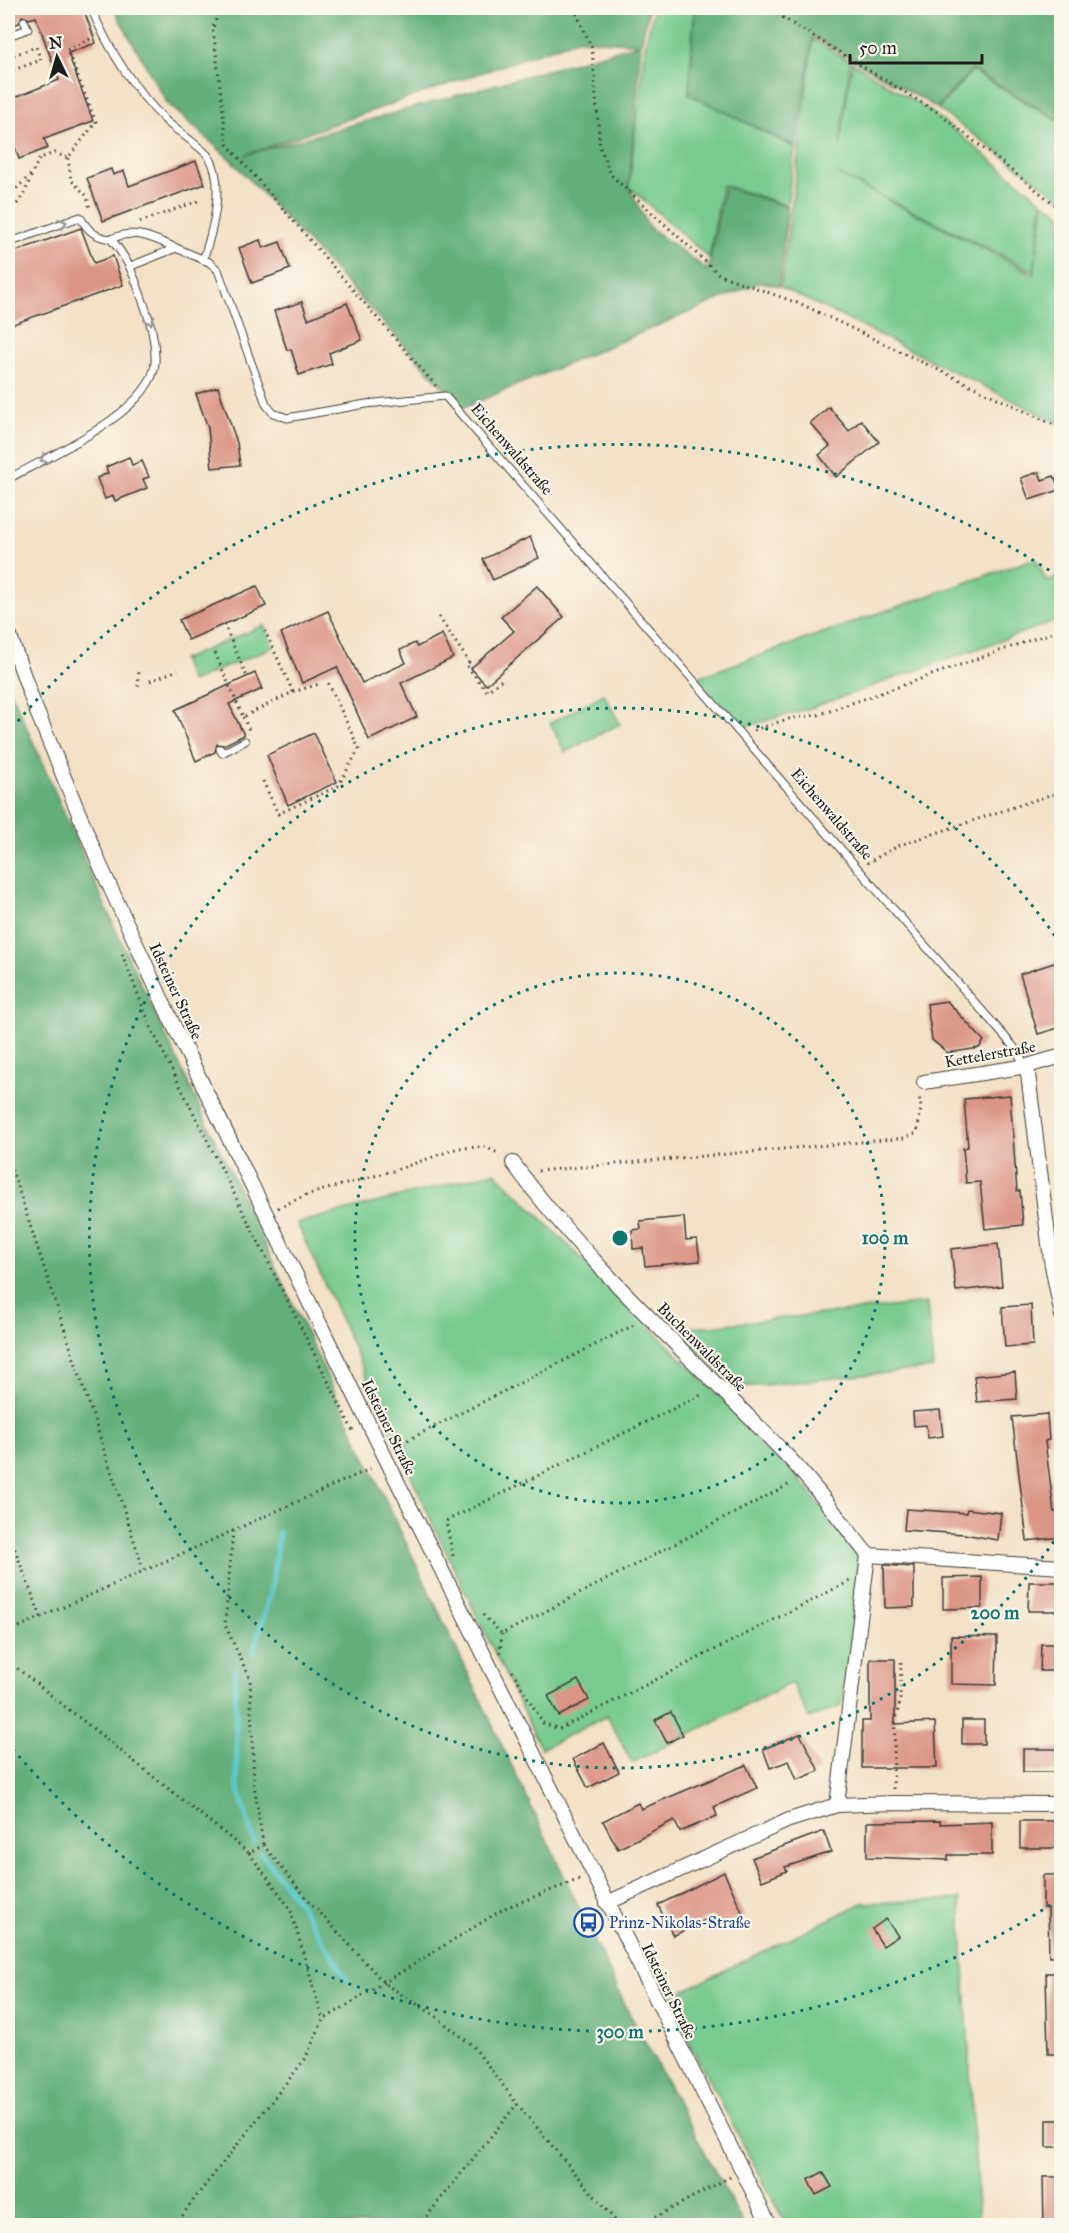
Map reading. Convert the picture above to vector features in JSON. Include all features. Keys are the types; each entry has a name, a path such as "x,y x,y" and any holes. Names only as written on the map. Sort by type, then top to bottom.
{"street":[{"name":"Idsteiner Straße","path":"8,630 33,702 100,865 172,1022 387,1461 740,2171 770,2226"},
{"name":"Kettelerstraße","path":"924,1082 1027,1066 1062,1056"},
{"name":"Eichenwaldstraße","path":"1027,1066 1051,1260 1062,1316"},
{"name":"Buchenwaldstraße","path":"513,1163 546,1208 648,1317 804,1477 868,1555"},
{"path":"837,1805 868,1555 1062,1567"},
{"path":"607,1903 789,1820 837,1805 1062,1804"}],"lane":[{"path":"91,8 103,36 144,100 184,138 209,156 215,176 216,221 203,260"},
{"path":"8,36 28,29 24,21"},
{"path":"8,243 80,217 88,231 100,238 111,239 124,233 140,233 203,260 218,270 266,404 273,413 287,418 366,404 445,396"},
{"path":"8,479 120,416 140,397 155,364 153,330 131,266 111,239"},
{"path":"131,266 176,248"},
{"name":"Eichenwaldstraße","path":"445,396 1013,1046 1027,1066"},
{"path":"220,749 222,753 248,739"}],"path":[{"path":"220,8 213,28 227,144 350,289 445,396"},
{"path":"574,8 592,48 600,147 611,175 720,275 803,305 1062,429"},
{"path":"768,8 937,112 1062,210"},
{"path":"80,217 90,210 87,196 71,180 68,158 96,122 67,50 92,40 89,32"},
{"path":"8,57 36,46 41,60 8,72"},
{"path":"8,85 14,102"},
{"path":"8,212 17,205 25,193 40,158 55,153 68,158"},
{"path":"8,197 32,173"},
{"path":"124,233 143,220 201,200"},
{"path":"439,617 469,662 466,664 487,691 503,679"},
{"path":"224,624 247,676"},
{"path":"741,735 788,719 818,715 1062,629"},
{"path":"265,631 293,692"},
{"path":"215,653 242,715 248,739"},
{"path":"138,686 139,669"},
{"path":"150,681 178,670"},
{"path":"263,781 278,814 338,786 359,749 327,680"},
{"path":"242,715 293,692 319,684"},
{"path":"858,869 900,845 1062,790"},
{"path":"265,1213 306,1195 396,1170 458,1148 485,1147 513,1163 543,1172 905,1138 917,1132 920,1123 918,1084 924,1082"},
{"path":"8,1158 144,1571"},
{"path":"404,1442 648,1317"},
{"path":"454,1558 446,1521 718,1387"},
{"path":"8,1632 387,1461"},
{"path":"502,1634 804,1477"},
{"path":"233,1531 225,1625 250,1679 254,1784 263,1845 304,1896 385,1984 433,2014 473,2046 517,2104 620,2226"},
{"path":"8,1532 41,1617"},
{"path":"502,1634 500,1653 543,1724 559,1729 866,1572"},
{"path":"478,1611 502,1634"},
{"path":"893,1803 894,1722 900,1703 901,1660"},
{"path":"8,1661 249,1853 290,1908 323,2020"},
{"path":"249,1853 263,1845"},
{"path":"176,2226 260,2113 305,2059 323,2020 385,1984 505,1908 593,1874"},
{"path":"419,2226 517,2104"},
{"path":"639,2226 740,2171"}],"green space":[{"path":"113,8 649,8 641,44 629,187 649,227 708,270 724,186 788,207 779,286 761,282 463,408 231,160 167,103","holes":["579,39 639,44 245,155"]},
{"path":"654,8 694,8 689,94 795,148 787,205 722,185 709,258 629,187 645,45"},
{"path":"695,8 1061,8 1061,121 972,70 937,108 813,36 796,147 689,94"},
{"path":"813,39 850,61 840,146 852,62 933,113 1042,201 1034,271 837,174 1034,274 1044,202 1061,214 1061,424 781,287"},
{"path":"972,71 1061,123 1061,198 938,109"},
{"path":"1036,558 1046,581 1061,575 1061,619 808,709 743,727 695,678"},
{"path":"264,625 273,647 191,682 182,660"},
{"path":"8,685 119,937 627,2009 744,2225 8,2225"},
{"path":"604,694 620,724 565,752 550,723"},
{"path":"495,1172 790,1467 862,1560 842,1706 809,1718 791,1683 632,1763 607,1716 541,1749 437,1533 297,1223"},
{"path":"927,1303 933,1368 734,1388 678,1329"},
{"path":"960,1899 979,2225 786,2225 666,1999 862,1903"}],"building":[{"path":"8,8 83,8 96,43 68,53 93,121 44,139 48,148 19,159 8,127 8,100 59,80 36,17 29,19 22,16 19,23 8,27"},
{"path":"196,161 205,184 103,221 87,178 111,169 113,175 124,171 129,186"},
{"path":"81,228 94,263 113,256 123,285 8,326 8,254"},
{"path":"260,240 263,248 280,242 290,269 252,283 239,248"},
{"path":"302,302 308,319 347,303 362,340 329,353 332,364 299,375 291,349 287,350 274,311"},
{"path":"218,387 237,443 240,465 212,468 208,428 196,394"},
{"path":"829,407 849,431 861,420 879,442 836,477 819,455 830,446 810,423"},
{"path":"129,457 132,465 142,461 149,477 143,479 147,488 115,501 113,496 105,499 97,478 108,473 106,467"},
{"path":"1039,472 1042,480 1054,476 1060,490 1029,500 1021,478"},
{"path":"530,537 539,558 493,580 483,559"},
{"path":"257,586 266,606 188,640 179,620"},
{"path":"537,586 564,617 486,685 471,668 514,631 501,617"},
{"path":"328,611 362,683 406,663 400,650 415,643 417,647 442,634 453,658 401,683 417,717 369,740 337,667 302,683 281,633"},
{"path":"255,673 262,689 229,704 244,735 224,745 217,744 215,752 196,761 175,710"},
{"path":"314,733 337,782 288,805 267,755"},
{"path":"1057,962 1062,978 1062,1027 1038,1034 1020,974"},
{"path":"947,1001 984,1041 979,1048 948,1053 932,1040 927,1004"},
{"path":"1010,1095 1017,1191 1020,1191 1023,1225 985,1229 980,1182 966,1183 963,1148 968,1147 964,1099"},
{"path":"684,1217 686,1240 697,1239 700,1261 645,1266 643,1248 633,1249 632,1230 641,1229 640,1221"},
{"path":"998,1244 1002,1286 956,1291 951,1249"},
{"path":"1031,1305 1033,1345 1005,1347 1002,1307"},
{"path":"1015,1372 1017,1399 977,1402 974,1376"},
{"path":"940,1410 943,1436 928,1438 926,1425 914,1426 913,1412"},
{"path":"1047,1414 1049,1440 1045,1441 1054,1512 1059,1512 1062,1537 1027,1541 1012,1417"},
{"path":"906,1509 966,1513 967,1509 1001,1513 998,1540 964,1534 904,1530"},
{"path":"884,1565 914,1567 914,1607 885,1608"},
{"path":"982,1577 982,1608 943,1609 943,1578"},
{"path":"1029,1582 1062,1582 1062,1611 1028,1611"},
{"path":"951,1636 997,1637 996,1685 951,1684"},
{"path":"1041,1644 1062,1644 1062,1671 1040,1671"},
{"path":"870,1659 895,1659 895,1724 935,1722 937,1768 862,1768 862,1721 870,1721"},
{"path":"578,1680 589,1700 559,1716 548,1696"},
{"path":"671,1712 683,1735 667,1743 655,1720"},
{"path":"962,1720 984,1720 984,1744 962,1744"},
{"path":"800,1734 819,1771 797,1780 789,1761 770,1768 763,1749"},
{"path":"604,1743 619,1772 588,1788 573,1759"},
{"path":"1023,1749 1060,1749 1060,1772 1023,1772"},
{"path":"746,1765 757,1788 714,1807 717,1816 680,1832 674,1820 618,1849 603,1821 638,1803 641,1809"},
{"path":"940,1821 940,1824 992,1822 992,1855 948,1855 948,1860 867,1857 867,1822"},
{"path":"1020,1821 1060,1821 1060,1848 1020,1848"},
{"path":"824,1831 831,1852 785,1867 787,1871 762,1881 752,1858"},
{"path":"724,1872 744,1916 716,1928 711,1917 673,1936 658,1905"},
{"path":"1043,1875 1062,1875 1062,1957 1049,1957 1048,1908 1043,1908"},
{"path":"886,1919 898,1936 883,1946 872,1929"},
{"path":"1046,1973 1062,1973 1062,2054 1048,2054"},
{"path":"1047,2120 1062,2120 1062,2147 1047,2147"},
{"path":"823,2172 832,2187 816,2195 808,2180"},
{"path":"1043,2177 1062,2177 1062,2226 1044,2226"}],"waterway":[{"path":"253,1654 271,1591 279,1532"},
{"path":"235,1671 237,1784 254,1842"},
{"path":"261,1853 297,1900 347,1979"}],"place":[{"name":"Prinz-Nikolas-Straße","path":"588,1922"}]}
